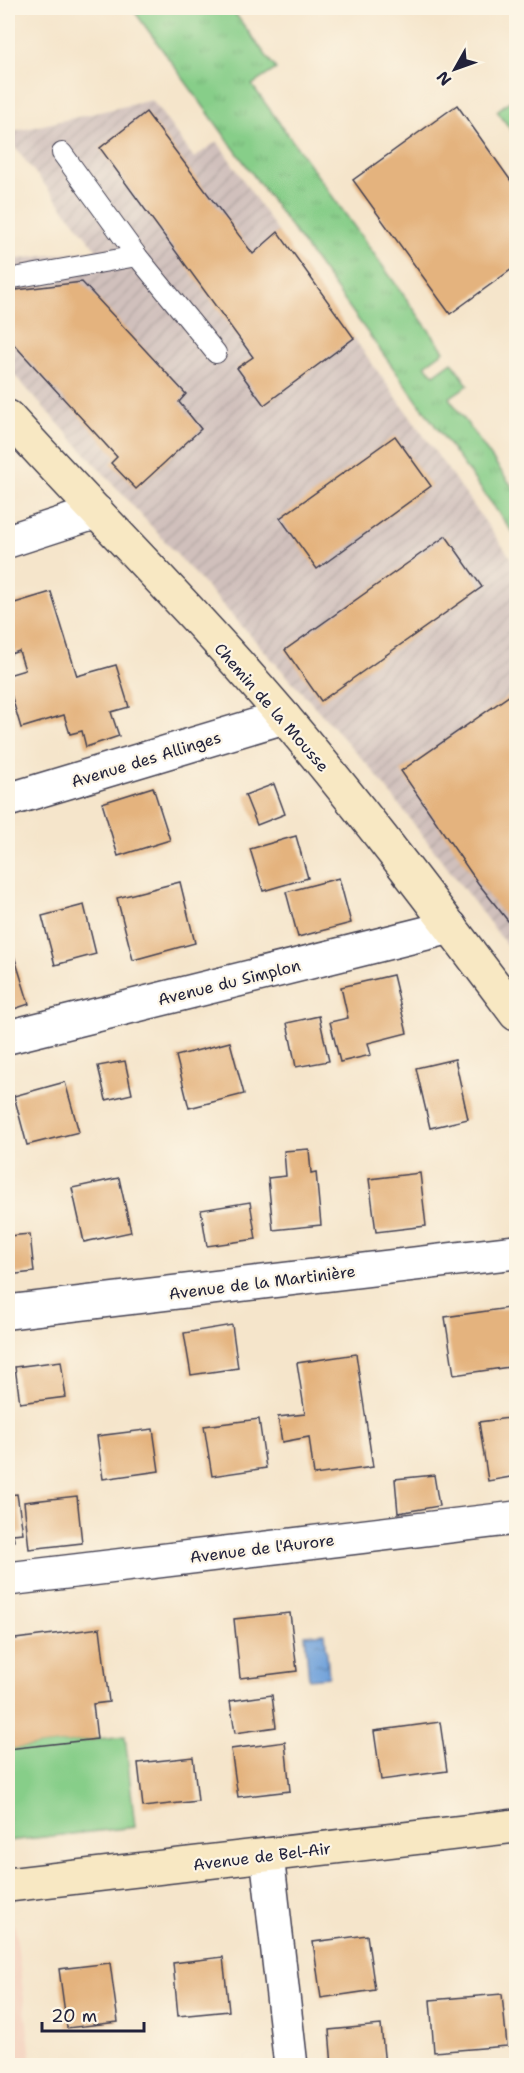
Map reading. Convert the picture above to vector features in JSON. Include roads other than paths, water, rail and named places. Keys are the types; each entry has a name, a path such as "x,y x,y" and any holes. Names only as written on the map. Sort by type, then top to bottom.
{"street":[{"name":"Chemin de la Mousse","path":"8,417 98,512 284,717 410,872 516,1014"},
{"path":"8,541 98,512"},
{"name":"Avenue des Allinges","path":"8,800 284,717"},
{"name":"Avenue du Simplon","path":"8,1037 451,927"},
{"name":"Avenue de la Martinière","path":"8,1312 516,1252"},
{"name":"Avenue de l'Aurore","path":"8,1579 516,1518"},
{"name":"Avenue de Bel-Air","path":"8,1885 516,1826"},
{"path":"267,1855 291,2066"}],"lane":[{"path":"62,153 136,256 216,353"},
{"path":"8,279 136,256"}],"water":[{"path":"325,1633 329,1677 309,1679 305,1635"}]}
